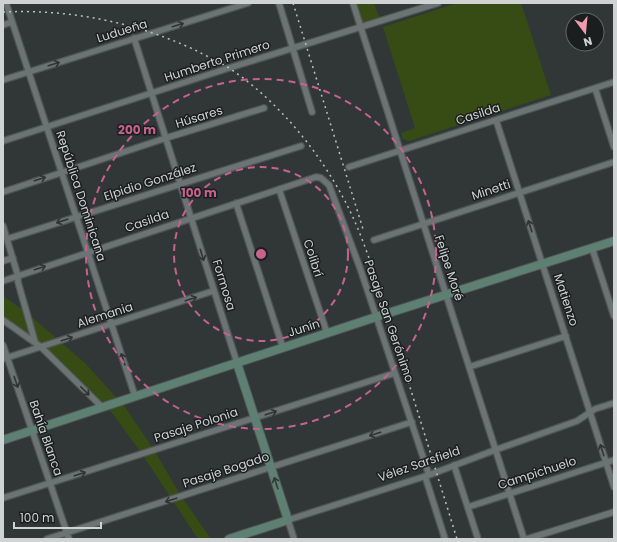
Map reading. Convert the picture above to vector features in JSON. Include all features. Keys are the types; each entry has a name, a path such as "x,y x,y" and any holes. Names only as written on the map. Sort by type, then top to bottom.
{"main road":[{"name":"Junín","path":"3,440 376,317 614,241"},
{"name":"Formosa","path":"236,363 288,520"},
{"name":"Vélez Sarsfield","path":"229,539 288,520"}],"street":[{"name":"República Dominicana","path":"6,3 135,396"},
{"name":"Ludueña","path":"3,80 248,3"},
{"path":"279,3 312,112"},
{"name":"Felipe Moré","path":"353,3 524,539"},
{"name":"Humberto Primero","path":"3,141 438,3"},
{"path":"3,25 12,22"},
{"name":"Formosa","path":"134,38 236,363"},
{"name":"Casilda","path":"349,167 614,82"},
{"path":"595,88 614,147"},
{"name":"Húsares","path":"3,192 166,138 264,108"},
{"name":"Matienzo","path":"496,120 614,487"},
{"name":"Elpidio González","path":"7,239 301,146"},
{"name":"Minetti","path":"374,240 614,162"},
{"name":"Casilda","path":"3,281 316,177 322,178"},
{"name":"Pasaje San Gerónimo","path":"322,178 329,185 360,268 412,422 445,539"},
{"name":"Colibrí","path":"280,189 327,333"},
{"path":"236,203 283,348"},
{"path":"3,226 35,342"},
{"path":"592,248 614,316"},
{"path":"3,261 13,258"},
{"name":"Alemania","path":"5,358 213,291"},
{"path":"3,320 41,347 102,407"},
{"path":"469,367 566,336"},
{"name":"Bahía Blanca","path":"3,345 5,358 68,536"},
{"name":"Pasaje Polonia","path":"3,498 395,373"},
{"name":"Vélez Sarsfield","path":"288,520 427,476 577,421 595,409 614,403"},
{"name":"Pasaje Bogado","path":"47,539 68,536 271,467 412,422"},
{"name":"Campichuelo","path":"468,507 614,460"},
{"path":"454,466 478,539"},
{"path":"527,539 614,512"},
{"name":"Formosa","path":"288,520 294,539"}],"green space":[{"path":"356,3 374,3 380,19 363,24"},
{"path":"458,3 521,3 551,95 409,141 403,139 401,133 415,128 383,27"},
{"path":"3,296 27,313 85,363 125,407 154,450 181,496 211,539 198,539 142,454 107,406 102,407 41,347 3,320"}],"railway":[{"path":"293,3 363,229"},
{"path":"3,12 77,15 125,25 172,40 229,68 264,95 295,127 322,163 334,182 360,233 378,285 457,539"}]}
